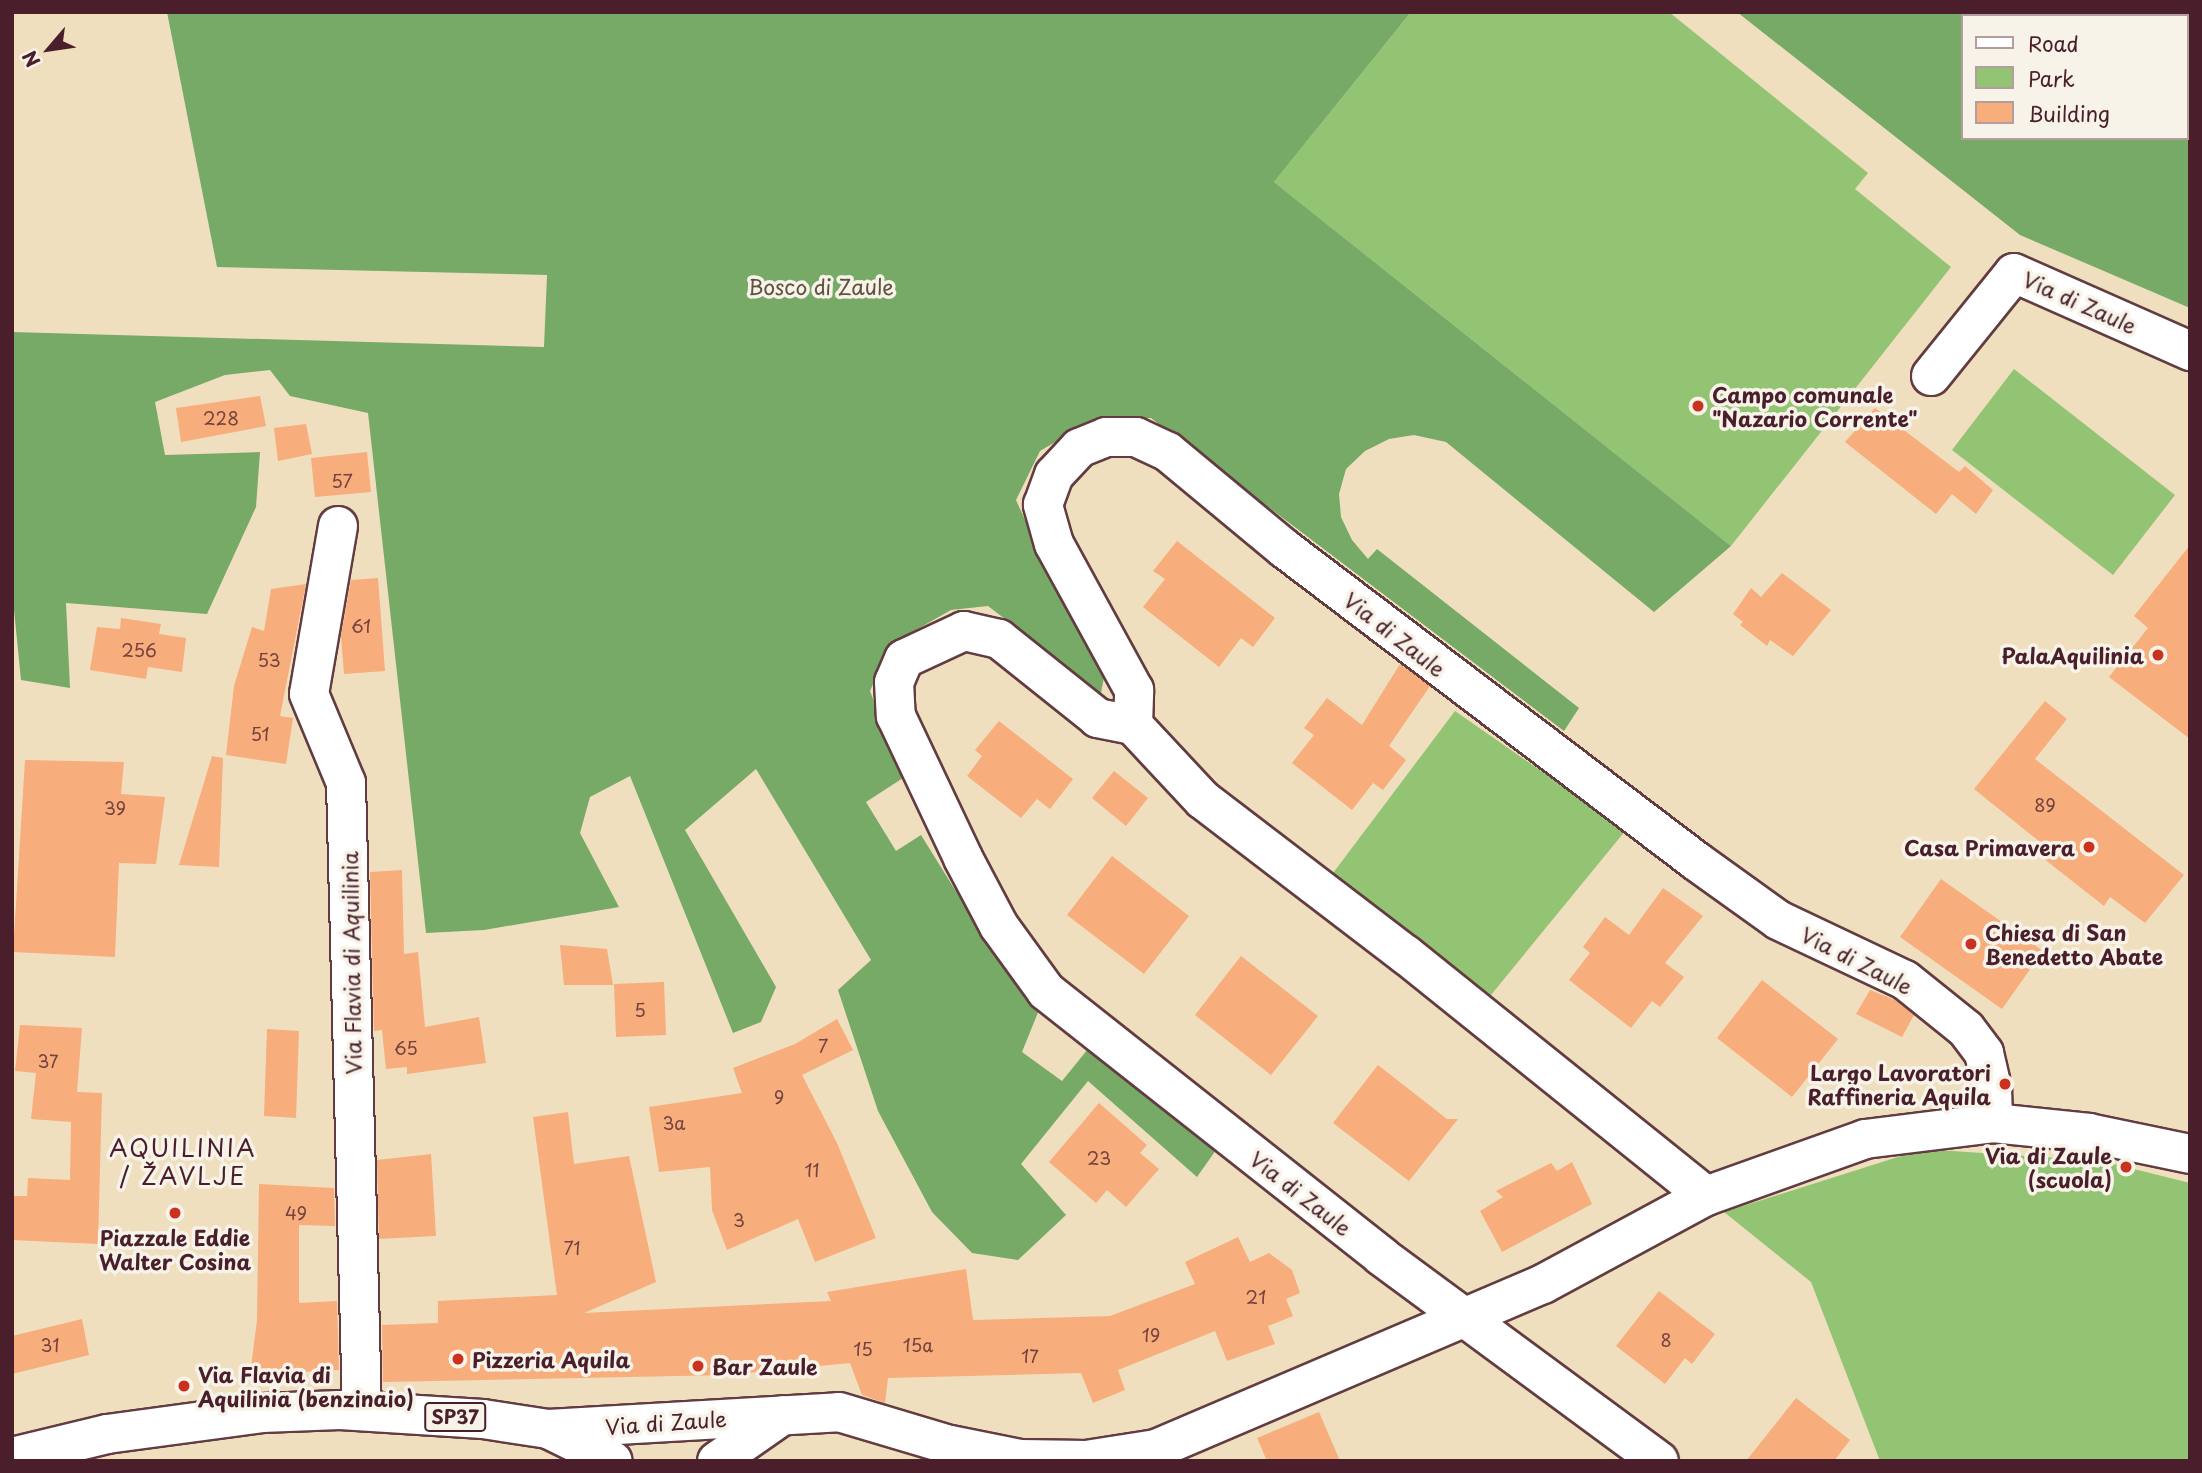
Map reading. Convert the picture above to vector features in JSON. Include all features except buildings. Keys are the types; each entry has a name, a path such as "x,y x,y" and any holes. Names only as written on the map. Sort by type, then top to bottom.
{"street":[{"name":"Via di Zaule","path":"1931,376 2014,273 2190,351"},
{"name":"Via di Zaule","path":"1659,1461 1469,1317 1381,1256 1046,991 999,926 957,847 896,716 894,682 904,659 964,631 999,639 1097,718 1133,725 1134,690 1054,544 1043,505 1054,475 1079,448 1106,437 1136,437 1168,452 1285,549 1696,861 1778,920 1905,980 1966,1029 1984,1053 1993,1123"},
{"name":"Via Flavia di Aquilinia","path":"338,526 309,694 346,783 362,1411"},
{"path":"1133,725 1203,800 1406,955 1706,1196"},
{"name":"Via di Zaule","path":"548,1429 839,1412 950,1445 1020,1459 1086,1460 1164,1455 1603,1254 1706,1196 1865,1139 1993,1123 2089,1133 2190,1154"},
{"name":"SP37","path":"12,1457 107,1434 262,1413 362,1411 483,1419 548,1429 613,1461"},
{"name":"Via di Zaule","path":"718,1461 783,1415"}],"green space":[{"name":"Bosco di Zaule","path":"167,12 1411,12 1274,182 1731,546 1654,612 1446,442 1414,435 1389,439 1365,451 1346,469 1339,494 1341,517 1352,540 1368,559 1377,549 1579,708 1564,731 1151,418 1096,418 1040,451 1016,500 1040,553 1106,667 1101,693 988,606 951,610 891,644 870,691 903,778 866,802 896,851 921,835 957,893 1041,1005 1022,1052 1062,1081 1088,1049 1216,1150 1197,1177 1088,1081 1021,1164 1066,1215 1018,1260 972,1253 932,1212 878,1111 838,990 871,960 756,769 685,830 776,987 761,1022 733,1033 630,776 590,797 580,833 619,907 484,930 426,933 368,413 290,396 270,370 225,375 155,402 165,455 260,452 256,507 207,614 66,603 70,688 21,680 12,590 12,332 544,347 547,275 217,267"},
{"name":"Campo comunale \"Nazario Corrente\"","path":"1411,12 1669,12 1868,173 1855,189 1951,267 1731,546 1274,182"},
{"path":"1737,12 2190,12 2190,308 2020,235"},
{"path":"2014,369 2175,495 2113,575 1952,450"},
{"path":"1455,711 1626,830 1486,1001 1330,877"},
{"path":"1923,1149 2102,1161 2190,1183 2190,1461 1880,1461 1811,1282 1724,1212"}],"place":[{"name":"Campo comunale \"Nazario Corrente\"","path":"1698,406"},
{"name":"PalaAquilinia","path":"2158,655"},
{"name":"Casa Primavera","path":"2089,847"},
{"name":"Chiesa di San Benedetto Abate","path":"1971,944"},
{"name":"Largo Lavoratori Raffineria Aquila","path":"2005,1084"},
{"name":"Via di Zaule (scuola)","path":"2126,1167"},
{"name":"Piazzale Eddie Walter Cosina","path":"175,1213"},
{"name":"Pizzeria Aquila","path":"458,1359"},
{"name":"Bar Zaule","path":"698,1366"},
{"name":"Via Flavia di Aquilinia (benzinaio)","path":"184,1386"}],"district":[{"name":"AQUILINIA / ŽAVLJE","path":"183,1162"}]}
